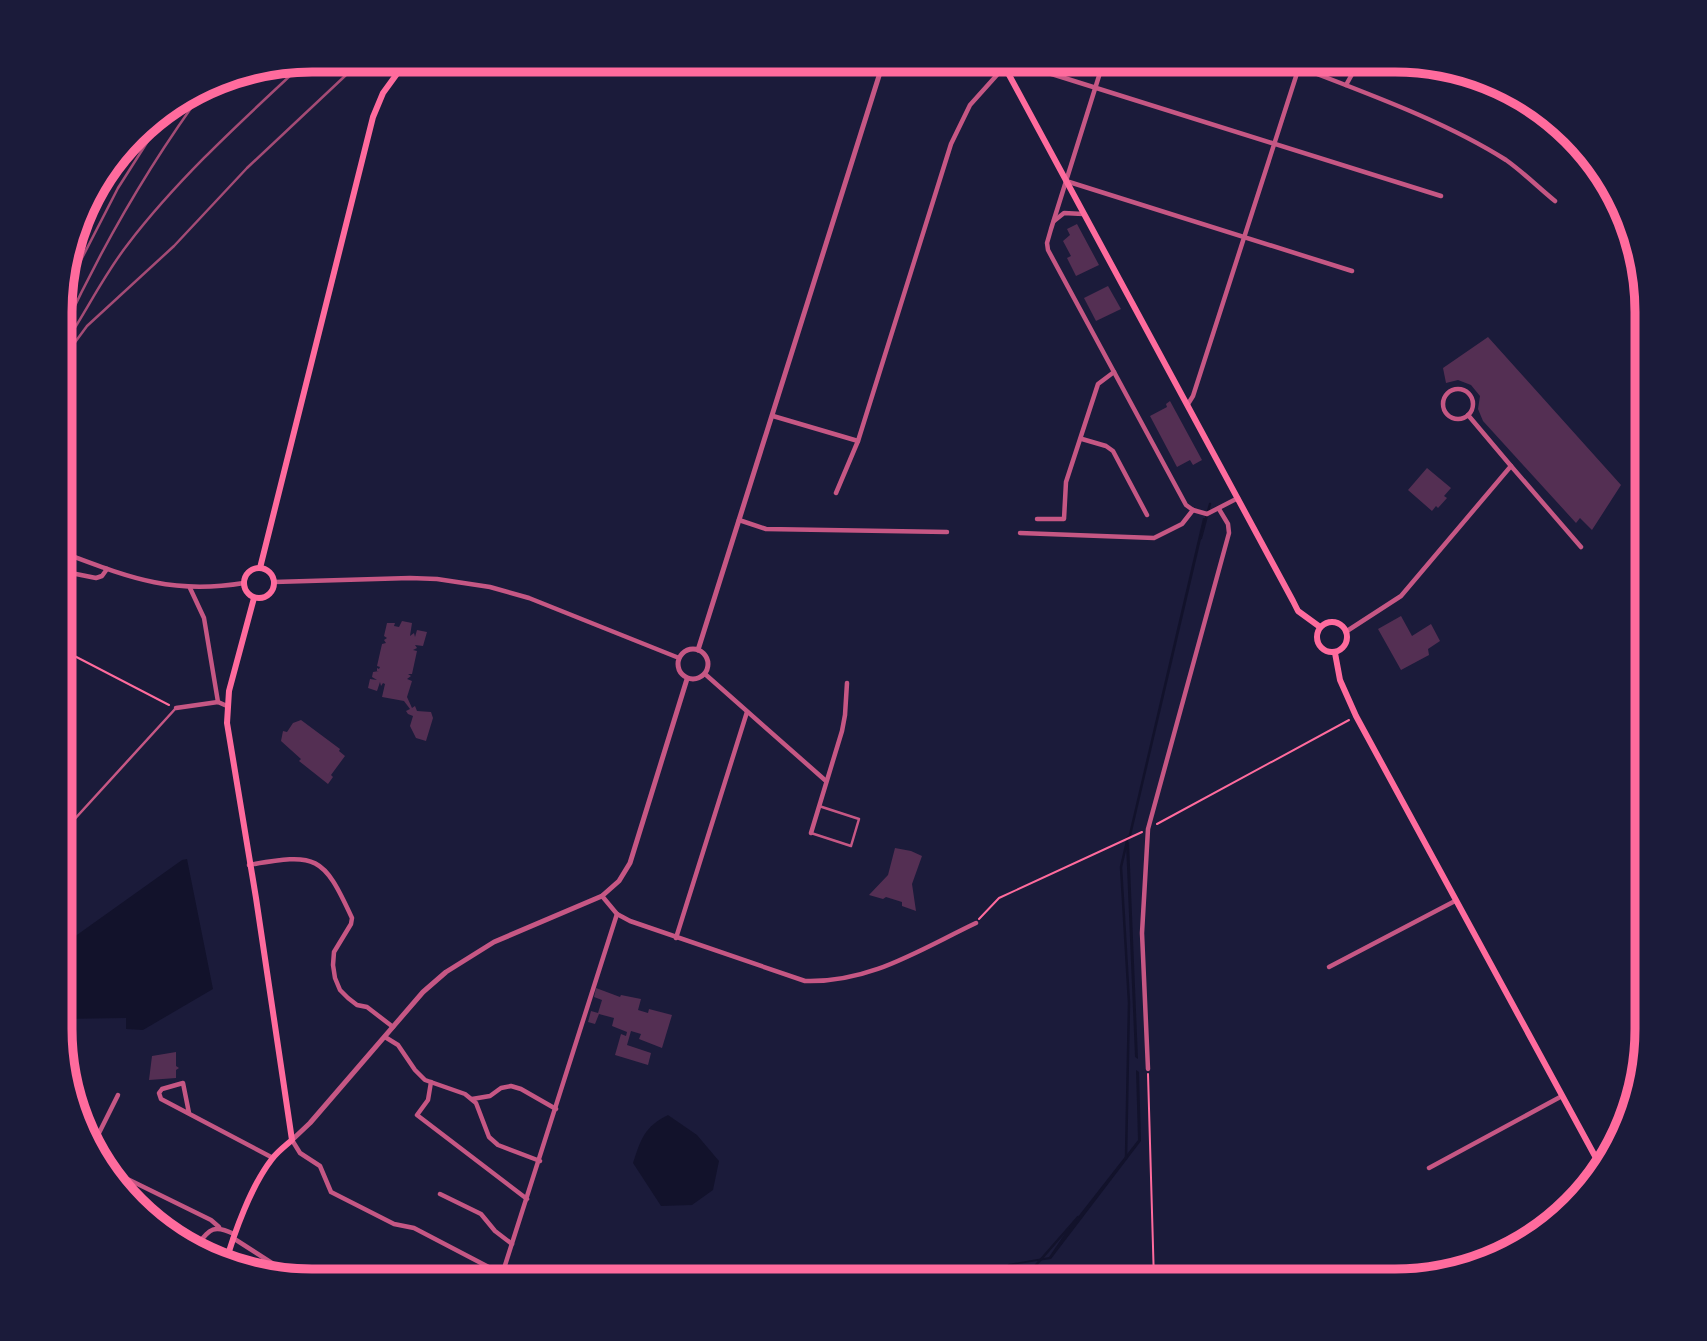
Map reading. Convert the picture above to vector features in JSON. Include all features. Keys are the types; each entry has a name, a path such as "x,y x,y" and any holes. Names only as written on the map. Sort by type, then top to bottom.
{"main road":[{"path":"260,568 373,117 383,93 398,72"},
{"path":"1008,72 1298,611 1320,627"},
{"path":"260,568 272,575 274,582 271,593 254,598 246,592 244,583 247,573 260,568"},
{"path":"228,1255 234,1236 272,1158 292,1140 227,723 227,706 254,598"},
{"path":"1332,622 1341,624 1347,631 1346,645 1335,653 1326,651 1319,645 1317,636 1320,627 1332,622"},
{"path":"1335,653 1340,680 1356,716 1597,1160"}],"street":[{"path":"698,650 880,72"},
{"path":"836,493 858,441 951,144 970,105 996,72"},
{"path":"1045,72 1441,196"},
{"path":"1101,72 1065,181 1047,243 1048,250 1185,505 1207,514 1238,498"},
{"path":"1188,404 1194,397 1297,72"},
{"path":"1312,72 1480,145 1508,162 1555,201"},
{"path":"1346,85 1353,72"},
{"path":"1065,181 1352,271"},
{"path":"1053,222 1064,213 1083,214"},
{"path":"1037,519 1064,519 1066,482 1098,384 1114,372"},
{"path":"1456,389 1469,393 1473,402 1468,415 1459,419 1449,415 1444,407 1448,393 1456,389"},
{"path":"1468,415 1581,547"},
{"path":"773,416 858,441"},
{"path":"1082,439 1106,446 1113,451 1147,515"},
{"path":"1347,631 1401,596 1511,466"},
{"path":"1148,1069 1142,933 1148,829 1229,533 1228,524 1219,509"},
{"path":"1020,533 1154,538 1182,524 1193,510"},
{"path":"740,520 766,529 947,532"},
{"path":"72,556 152,584 190,587 244,583"},
{"path":"72,573 96,578 102,576 107,569"},
{"path":"274,582 410,578 490,587 529,598 679,658"},
{"path":"190,587 204,618 218,702"},
{"path":"698,650 708,660 705,674 697,680 687,679 678,668 679,658 685,651 698,650"},
{"path":"705,674 826,781"},
{"path":"492,1269 414,1228 394,1224 331,1192 320,1166 300,1153 292,1140 310,1123 423,992 462,961 494,942 602,896 619,881 630,863 687,679"},
{"path":"811,833 845,715 847,683"},
{"path":"176,708 218,702 227,706"},
{"path":"676,937 747,712"},
{"path":"250,865 297,857 308,859 324,869 352,918 334,952 333,965 340,990 357,1005 367,1007 393,1027"},
{"path":"602,896 617,914 805,981 825,982 874,972 976,923"},
{"path":"1329,967 1455,901"},
{"path":"504,1269 617,914"},
{"path":"385,1037 398,1045 415,1070 431,1082 465,1094 476,1103 489,1137 498,1145 540,1161"},
{"path":"431,1082 428,1100 417,1115 527,1199"},
{"path":"189,1114 183,1083 162,1089 159,1093 161,1099 189,1114 272,1158"},
{"path":"471,1099 490,1096 501,1088 512,1086 556,1109"},
{"path":"97,1138 118,1095"},
{"path":"1429,1168 1562,1096"},
{"path":"121,1176 211,1220 279,1267"},
{"path":"440,1194 481,1214 495,1231 512,1244"},
{"path":"200,1242 207,1233 219,1227"}],"lane":[{"path":"72,822 176,708"},
{"path":"811,833 850,846 859,819 819,806"}],"path":[{"path":"72,655 176,708"},
{"path":"976,923 999,898 1148,829 1254,774 1356,716"},
{"path":"1148,1069 1154,1269"}],"shaded area":[{"path":"1203,518 1206,518 1131,836 1128,838"},
{"path":"1129,842 1138,1059 1135,1057 1126,844"},
{"path":"187,859 213,989 143,1030 126,1029 126,1018 72,1019 72,938"},
{"path":"1136,1070 1139,1072 1141,1141 1051,1259 1011,1265 1007,1269 1008,1264 1049,1257 1138,1140"},
{"path":"668,1115 697,1135 719,1161 713,1190 692,1205 661,1206 633,1163 644,1134"}],"building":[{"path":"1077,224 1099,265 1076,276 1067,258 1071,256 1063,241 1070,235 1067,229"},
{"path":"1108,286 1121,309 1096,321 1084,298"},
{"path":"1488,337 1621,485 1592,530 1580,518 1576,523 1483,421 1478,409 1480,396 1471,385 1458,380 1446,383 1443,368"},
{"path":"1170,401 1202,460 1193,465 1190,460 1177,467 1150,416 1167,407 1166,404"},
{"path":"1427,468 1451,488 1444,496 1447,498 1432,511 1408,490"},
{"path":"1401,616 1412,636 1431,624 1440,641 1428,649 1429,655 1401,670 1378,629"},
{"path":"402,621 412,623 410,636 414,633 415,637 417,630 427,632 423,646 415,645 417,648 413,650 417,651 412,674 408,674 411,676 407,679 412,681 407,697 412,708 415,706 417,711 431,712 433,718 426,741 416,738 410,726 413,716 406,711 410,709 404,701 382,697 383,683 381,686 380,682 377,691 368,688 370,679 377,680 372,677 373,672 379,671 377,668 380,667 377,666 382,644 386,643 384,640 387,638 384,636 387,623 395,623 394,626 399,627"},
{"path":"301,720 340,749 345,756 331,775 333,777 328,784 299,761 301,759 281,741 283,731 287,732 293,723"},
{"path":"895,848 922,856 912,884 916,911 902,906 902,902 869,895 888,875"},
{"path":"596,988 620,997 641,999 638,1010 648,1013 649,1009 672,1015 662,1048 639,1039 641,1034 631,1031 627,1045 651,1053 648,1065 615,1055 621,1034 626,1036 627,1032 612,1026 614,1018 599,1014 595,1024 588,1022 591,1011 598,1013 602,1000 594,997"},
{"path":"176,1052 176,1066 179,1068 176,1070 176,1078 149,1080 152,1056"}],"waterway":[{"path":"1201,538 1210,504"},
{"path":"1126,1158 1129,1003 1121,867 1128,837"},
{"path":"1032,1269 1078,1217"}],"railway":[{"path":"72,346 87,326 174,246 247,168 349,72"},
{"path":"72,332 112,266 148,219 214,148 293,73"},
{"path":"72,313 128,206 196,101"},
{"path":"76,270 118,188 156,129"}]}
